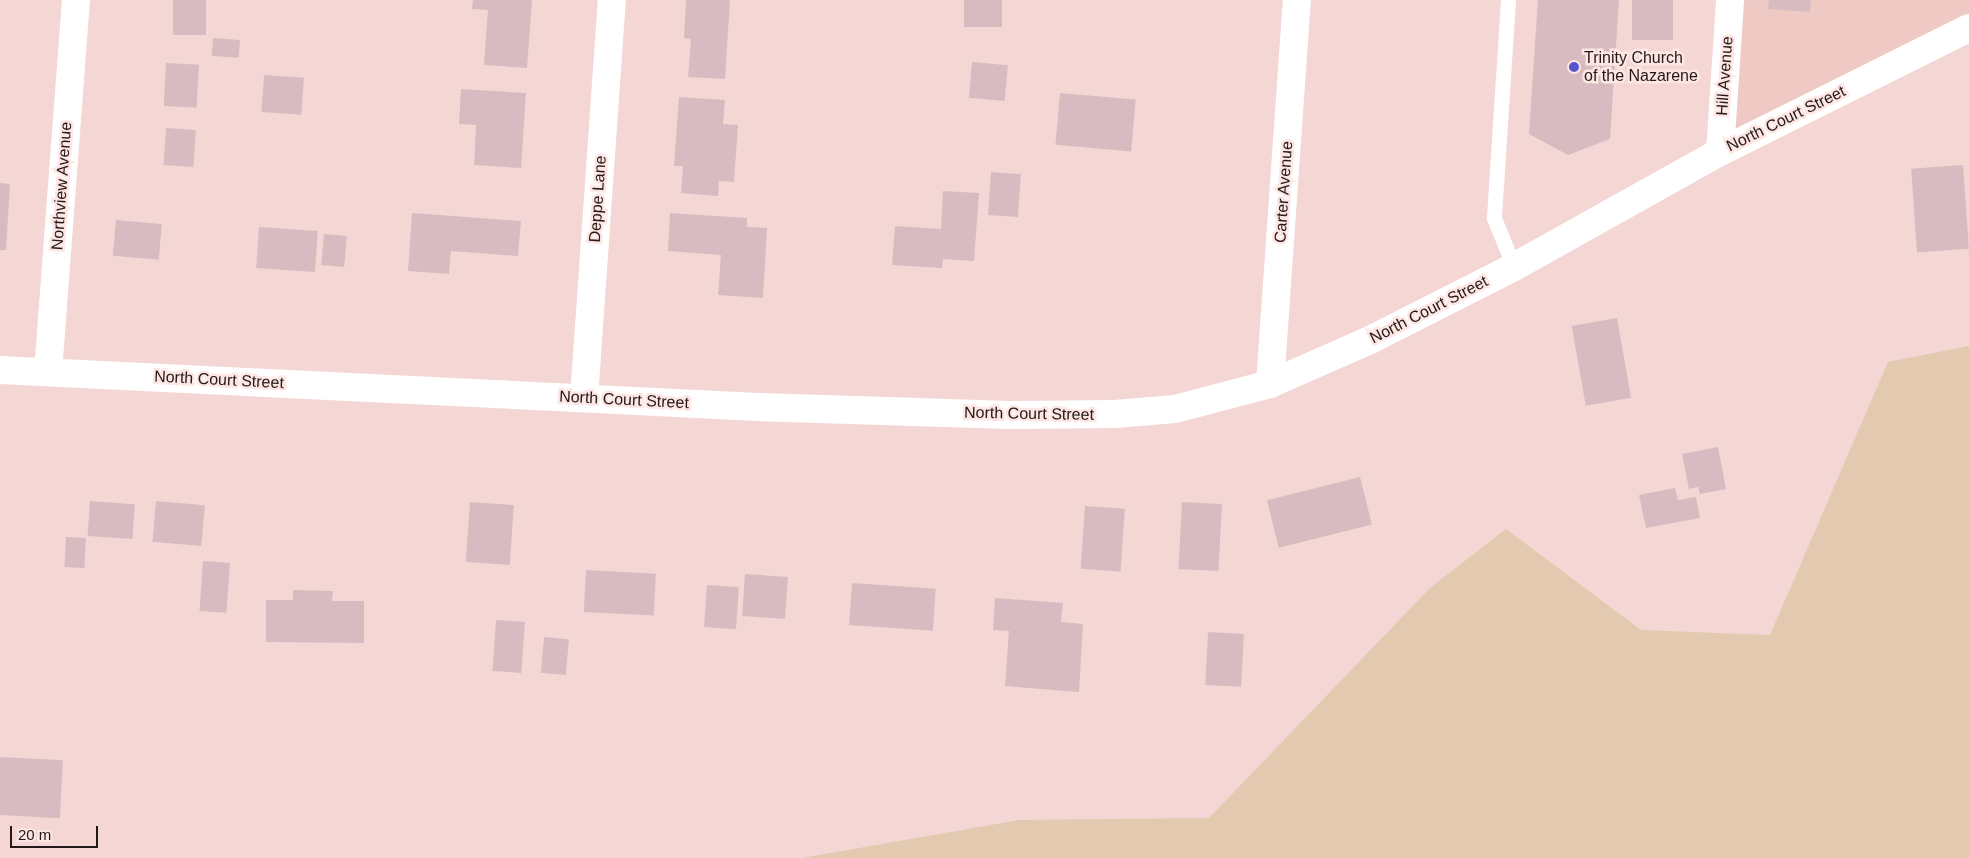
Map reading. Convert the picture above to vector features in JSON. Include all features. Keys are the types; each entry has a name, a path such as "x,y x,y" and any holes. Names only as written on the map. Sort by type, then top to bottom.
{"main road":[{"name":"Northview Avenue","path":"48,372 76,0"},
{"name":"Deppe Lane","path":"584,398 612,0"},
{"name":"Carter Avenue","path":"1270,384 1297,0"},
{"name":"Hill Avenue","path":"1720,152 1730,0"},
{"name":"North Court Street","path":"0,370 768,407 1074,415 1175,409 1270,384 1370,340 1514,267 1720,152 1969,28"}],"lane":[{"path":"1508,0 1494,218 1514,267"}],"shaded area":[{"path":"1730,0 1969,0 1969,28 1720,152"},
{"path":"1969,346 1969,858 802,858 1019,820 1209,818 1430,588 1506,529 1641,630 1770,635 1888,362"}],"building":[{"path":"173,0 206,0 206,35 173,35"},
{"path":"473,0 532,0 527,68 484,65 488,10 472,9"},
{"path":"686,0 730,0 725,79 688,77 691,39 684,38"},
{"path":"964,0 1002,0 1002,27 964,27"},
{"name":"Trinity Church of the Nazarene","path":"1538,0 1619,0 1610,139 1568,155 1529,134"},
{"path":"1632,0 1673,0 1673,40 1632,40"},
{"path":"1769,0 1811,0 1810,12 1768,9"},
{"path":"213,38 240,40 239,58 212,56"},
{"path":"972,62 1008,65 1005,101 969,98"},
{"path":"166,63 199,65 197,108 164,106"},
{"path":"264,75 304,78 301,115 261,112"},
{"path":"461,89 526,93 521,168 474,165 476,125 459,124"},
{"path":"1060,93 1136,100 1131,151 1055,145"},
{"path":"679,97 725,100 723,124 738,125 734,182 719,181 718,196 681,193 683,166 674,166"},
{"path":"166,128 196,130 193,167 163,165"},
{"path":"1963,165 1969,249 1917,252 1911,169"},
{"path":"991,172 1021,174 1018,217 988,215"},
{"path":"0,183 10,184 6,250 0,250"},
{"path":"943,191 979,193 974,261 943,259 942,268 892,265 895,226 941,229"},
{"path":"412,213 521,221 518,256 451,251 449,274 408,271"},
{"path":"670,213 747,218 747,227 767,228 763,298 718,295 721,255 668,251"},
{"path":"116,220 162,224 159,260 113,256"},
{"path":"259,227 318,231 315,272 256,268"},
{"path":"324,234 347,236 344,267 321,265"},
{"path":"1617,318 1631,398 1586,406 1572,326"},
{"path":"1718,447 1726,489 1700,494 1698,487 1689,489 1682,454"},
{"path":"1360,477 1372,525 1279,548 1267,500"},
{"path":"1675,488 1678,500 1696,497 1700,518 1646,528 1639,495"},
{"path":"90,501 135,504 132,539 88,536"},
{"path":"156,501 205,505 201,546 152,542"},
{"path":"470,502 514,505 510,565 466,562"},
{"path":"1182,502 1222,504 1218,571 1178,569"},
{"path":"1085,506 1125,509 1121,572 1081,569"},
{"path":"66,537 86,538 84,568 64,567"},
{"path":"203,561 230,563 226,613 200,611"},
{"path":"586,570 656,574 654,616 584,612"},
{"path":"745,574 788,577 785,619 742,616"},
{"path":"852,583 936,589 933,631 849,625"},
{"path":"707,585 739,587 736,629 704,627"},
{"path":"293,590 333,591 332,601 364,601 364,643 266,642 266,600 293,600"},
{"path":"995,598 1063,603 1061,622 1083,624 1079,692 1005,686 1009,631 993,630"},
{"path":"496,620 525,622 521,673 492,671"},
{"path":"1208,632 1244,634 1241,687 1205,685"},
{"path":"544,637 569,639 566,675 541,673"},
{"path":"0,757 63,760 60,818 0,815"}],"place":[{"name":"Trinity Church of the Nazarene","path":"1574,67"}]}
